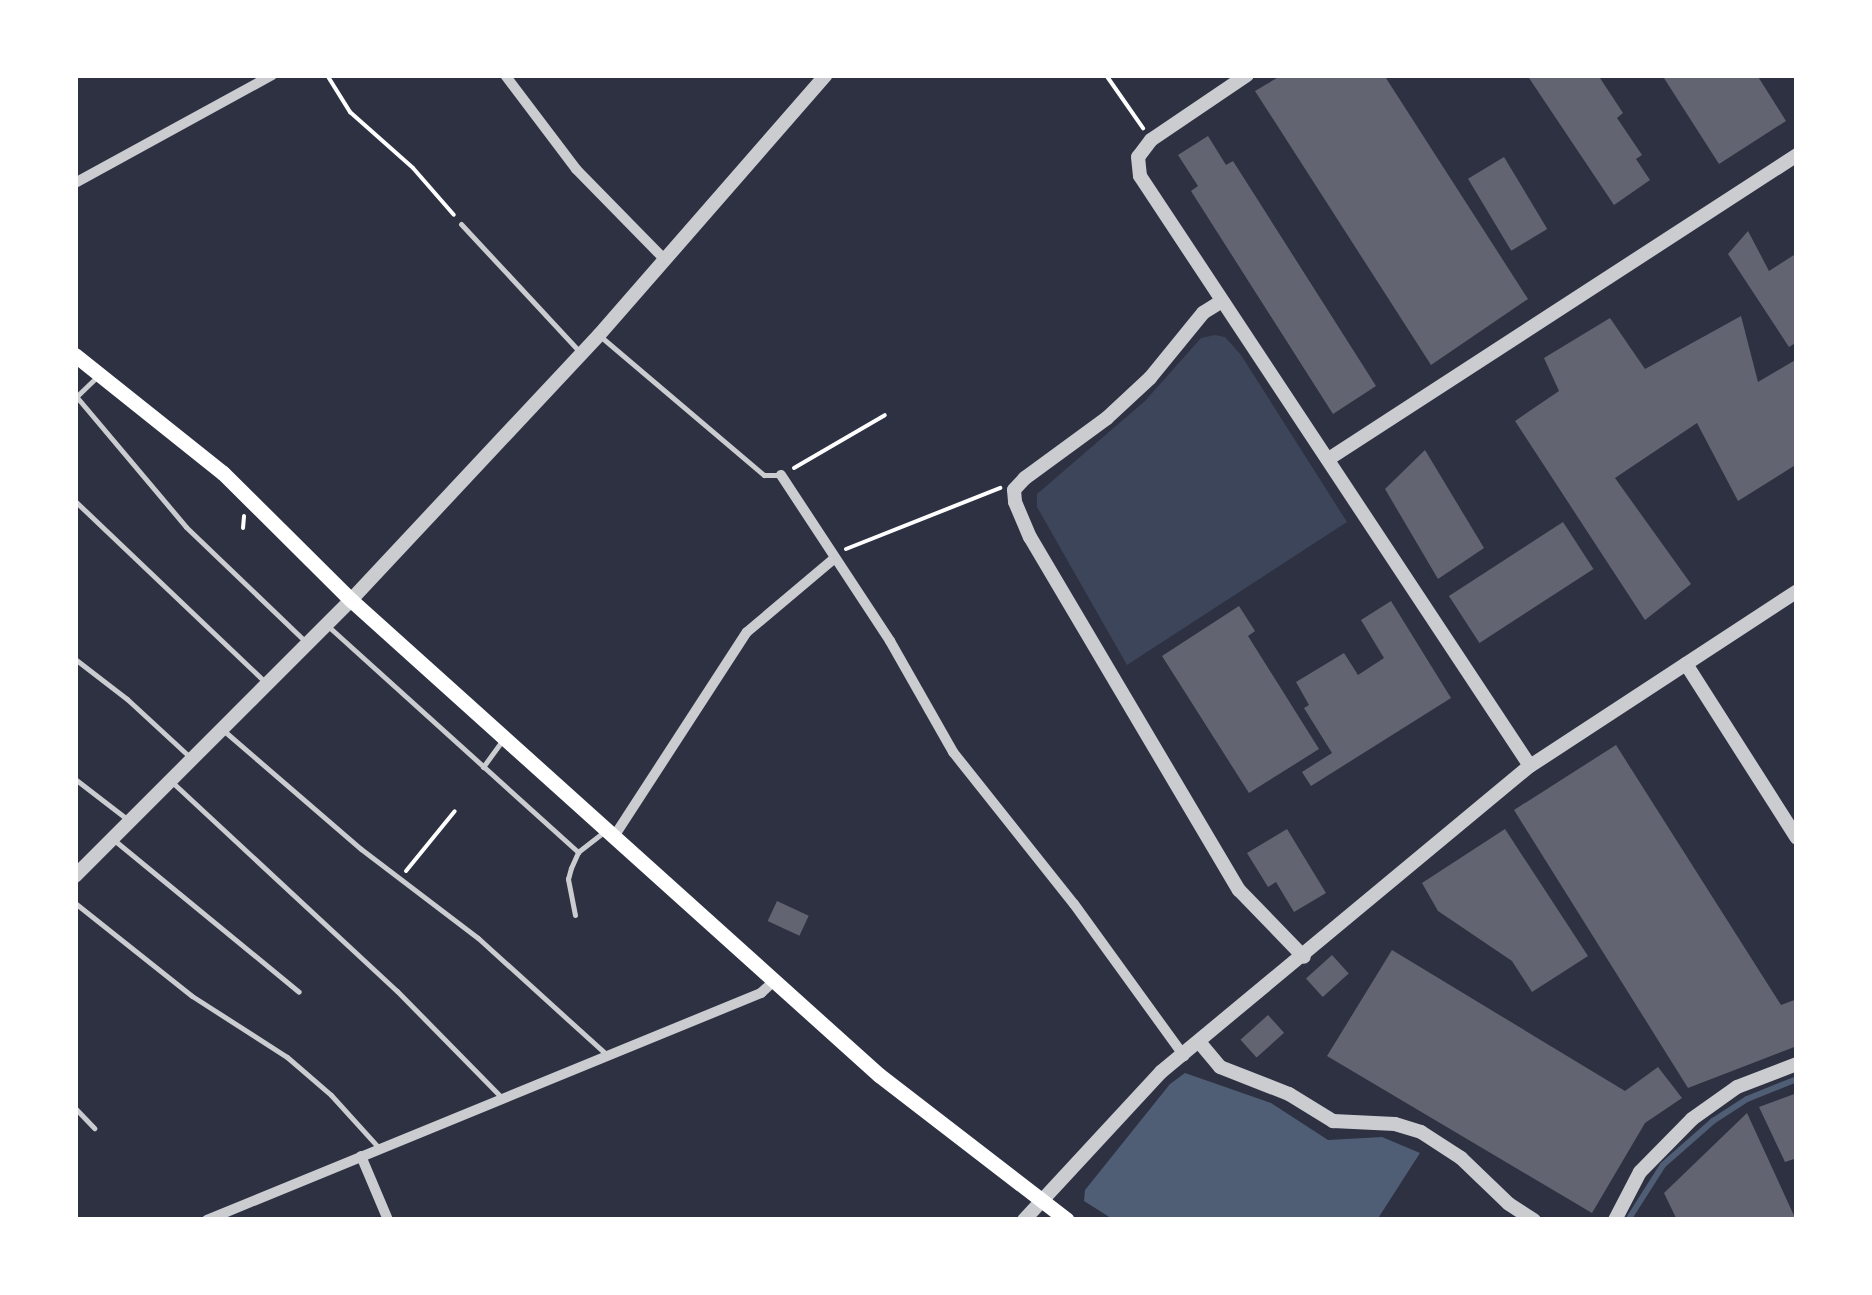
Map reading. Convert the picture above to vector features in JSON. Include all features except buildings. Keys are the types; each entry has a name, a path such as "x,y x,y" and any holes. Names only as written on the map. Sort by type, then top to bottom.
{"main road":[{"path":"75,355 224,473 352,600 879,1076 1066,1220"}],"street":[{"path":"75,183 272,75"},
{"path":"505,75 576,169 664,259"},
{"path":"75,876 352,600 598,335 826,75"},
{"path":"1247,75 1151,140 1138,157 1140,176 1530,766"},
{"path":"1330,458 1797,155"},
{"path":"1222,301 1203,313 1150,378 1106,418 1014,490 1030,538 1239,890 1304,957"},
{"path":"781,475 890,641 953,752 1074,904 1184,1056"},
{"path":"611,831 747,632 836,558"},
{"path":"1024,1220 1142,1090 1530,766 1797,591"},
{"path":"1686,664 1797,838"},
{"path":"208,1220 761,993 776,980"},
{"path":"1200,1043 1220,1067 1289,1094 1333,1121 1395,1124 1421,1132 1461,1158 1509,1204 1534,1220"},
{"path":"1616,1220 1640,1172 1692,1119 1737,1087 1797,1064"},
{"path":"361,1156 388,1220"}],"lane":[{"path":"461,224 580,352"},
{"path":"598,335 764,476 781,475"},
{"path":"99,375 75,397 186,527 308,644"},
{"path":"75,500 268,685"},
{"path":"326,625 578,852"},
{"path":"75,659 127,699 194,760"},
{"path":"224,730 478,938 606,1054"},
{"path":"483,767 504,737"},
{"path":"75,778 129,820"},
{"path":"170,780 397,991 502,1098"},
{"path":"575,915 568,880 578,852 611,831"},
{"path":"112,838 299,992"},
{"path":"75,903 192,996 286,1058 331,1094 379,1149"},
{"path":"75,1108 94,1128"}],"path":[{"path":"327,75 350,112 413,168 461,224"},
{"path":"1106,75 1151,140"},
{"path":"781,475 885,415"},
{"path":"836,558 846,548 992,490 1014,490"},
{"path":"400,878 455,811"}],"shaded area":[{"path":"1225,337 1241,355 1347,522 1127,665 1037,507 1037,494 1145,401 1201,338"},
{"path":"1185,1073 1271,1103 1328,1140 1382,1137 1420,1153 1377,1220 1114,1220 1084,1201 1085,1190 1170,1084"}],"waterway":[{"path":"1628,1220 1663,1165 1713,1121 1747,1099 1797,1079"}]}
